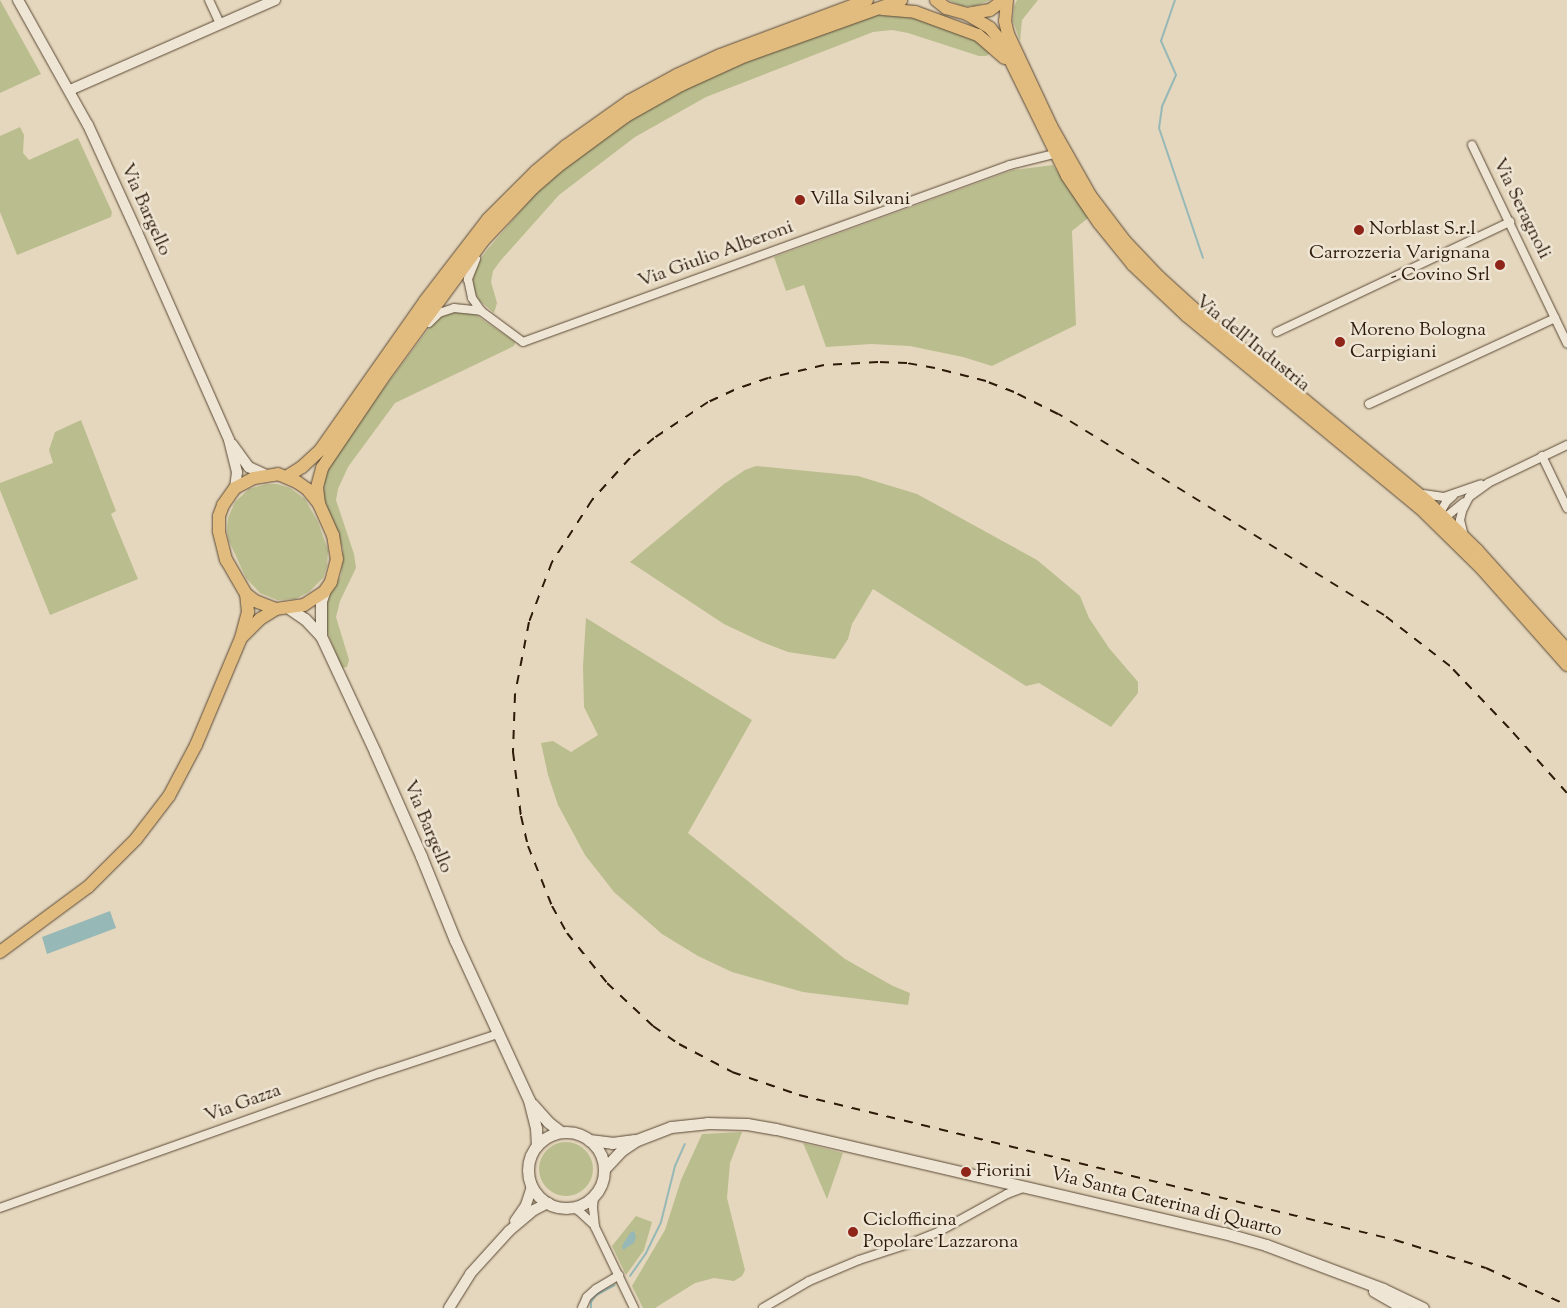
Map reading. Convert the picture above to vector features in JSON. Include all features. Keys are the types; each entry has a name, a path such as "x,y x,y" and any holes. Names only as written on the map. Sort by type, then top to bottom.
{"main road":[{"path":"286,477 302,467 321,449 434,288 488,219 530,177 566,146 629,101 677,75 720,55 870,4 901,0"},
{"path":"967,14 990,10 1006,0"},
{"name":"Via dell'Industria","path":"1006,0 1005,21 1008,34 1051,126 1090,195 1124,240 1187,303 1417,492 1567,665"},
{"name":"Via dell'Industria","path":"934,1 946,8 967,14 982,22 996,33 1054,154 1099,223 1150,283 1187,316 1392,483 1465,537 1567,650"},
{"path":"319,504 307,489 286,477 266,475 254,478 235,488 223,505 219,531 226,560 246,594 255,601 276,609 290,609 304,605 324,592 331,582 336,568 336,548 319,504 317,487 322,468 460,269 483,241 527,194 599,134 626,116 681,85 870,4 915,12 978,35 995,48 1013,70"},
{"name":"Via Bargello","path":"321,636 321,601 324,592"},
{"path":"0,952 88,887 136,840 169,796 196,746 242,638 248,612 246,594"},
{"path":"242,638 260,619 276,609"},
{"name":"Via Bargello","path":"290,609 306,619 321,636 418,848 456,940 529,1100"},
{"path":"529,1100 548,1122 561,1132"},
{"path":"529,1100 534,1117 537,1145"},
{"name":"Via Santa Caterina di Quarto","path":"589,1140 612,1143 637,1140 671,1128 707,1123 747,1124 1028,1186 1215,1231 1266,1245 1401,1296 1422,1308"},
{"path":"561,1132 576,1133 589,1140 600,1153 604,1169 602,1183 594,1196 584,1204 572,1207 560,1207 548,1203 539,1196 532,1186 528,1165 537,1145 548,1136 561,1132"},
{"name":"Via Santa Caterina di Quarto","path":"604,1169 622,1150 637,1140"},
{"name":"Via Santa Caterina di Quarto","path":"1332,1270 1403,1308"}],"street":[{"name":"Via Bargello","path":"18,0 70,90 137,232 229,440 237,472 235,488"},
{"path":"209,0 220,24"},
{"path":"70,90 275,0"},
{"name":"Via Seragnoli","path":"1472,145 1567,343"},
{"name":"Via Giulio Alberoni","path":"481,311 523,342 1010,165 1054,154"},
{"path":"481,311 469,289 468,279 472,267 487,245 518,211 527,194"},
{"path":"1277,332 1510,222"},
{"path":"382,379 394,372 431,320 440,313 462,307 481,311"},
{"path":"1369,404 1556,318"},
{"name":"Via Bargello","path":"229,440 248,467 266,475"},
{"path":"1417,492 1435,497 1454,494 1488,483 1567,445"},
{"path":"1542,456 1567,508"},
{"path":"1440,518 1488,483"},
{"path":"1440,518 1454,494"},
{"path":"1465,537 1460,520 1469,497"},
{"name":"Via Gazza","path":"0,1208 380,1073 498,1034"},
{"path":"509,1231 526,1204 532,1186"},
{"path":"763,1308 809,1281 859,1260 911,1244 940,1231 1007,1194 1028,1186"},
{"path":"594,1196 595,1227"},
{"path":"449,1308 470,1274 509,1231 534,1210 548,1203"},
{"path":"572,1207 579,1211 595,1227 634,1308"},
{"path":"582,1308 587,1297 619,1275"}],"green space":[{"path":"0,0 41,74 0,93"},
{"path":"948,0 991,0 975,6 962,6"},
{"path":"1017,0 1038,0 1022,20 1020,41 1013,21 1014,7"},
{"path":"899,12 970,34 994,51 986,56 979,56 908,33 892,30 873,32 706,97 635,137 559,195 493,271 491,282 497,303 494,313 479,300 473,288 473,275 478,262 487,250 535,194 558,173 623,125 673,95 728,69 870,16"},
{"path":"20,127 24,135 23,153 29,160 78,138 112,212 111,217 17,255 0,212 0,136"},
{"path":"1053,165 1088,218 1072,231 1076,325 992,366 963,357 910,346 871,344 826,347 804,285 786,291 774,257 1013,170"},
{"path":"457,311 473,313 515,342 514,346 395,403 348,467 338,489 336,500 354,554 356,568 340,601 336,617 349,660 347,667 342,668 326,629 326,600 341,576 343,549 323,496 328,469 381,392 433,323 439,317"},
{"path":"81,420 116,511 111,514 138,579 50,615 0,490 0,483 53,463 49,450 55,432"},
{"path":"756,466 858,476 917,494 1037,560 1080,596 1089,618 1109,648 1138,682 1138,693 1111,727 1039,683 1026,686 873,589 852,624 848,639 835,659 788,652 724,624 630,562 724,484 745,470"},
{"path":"267,484 277,484 290,488 305,499 318,522 328,550 327,566 323,578 309,592 295,599 277,600 260,593 246,578 229,541 227,530 228,518 235,502 249,489"},
{"path":"586,618 752,720 688,833 845,959 893,986 910,993 908,1005 803,992 732,972 698,956 662,934 614,892 585,855 558,805 548,775 541,743 553,741 571,752 598,735 584,707 583,666"},
{"path":"742,1132 730,1163 727,1198 745,1270 742,1276 734,1281 714,1278 695,1283 655,1308 643,1308 632,1286 665,1230 681,1180 702,1134"},
{"path":"561,1142 571,1142 581,1146 589,1154 593,1169 589,1184 581,1192 571,1196 561,1196 551,1192 543,1184 539,1174 539,1164 543,1154 551,1146"},
{"path":"803,1143 843,1153 827,1199"},
{"path":"636,1216 652,1222 644,1250 626,1275 612,1246"}],"water":[{"path":"110,911 116,928 47,954 42,937"},
{"path":"634,1231 636,1237 634,1243 623,1250 622,1246 630,1233"}],"waterway":[{"path":"1175,0 1161,41 1176,75 1162,107 1159,128 1203,258"},
{"path":"630,1276 646,1253 661,1222 675,1166 685,1144"},
{"path":"591,1308 591,1302 596,1295 615,1285"}],"railway":[{"path":"1567,793 1450,666 1384,615 1058,414 1014,392 986,381 907,363 878,362 824,365 768,378 708,402 654,438 630,458 592,500 552,562 529,622 515,694 513,752 521,816 528,846 552,906 567,933 607,983 653,1026 679,1044 732,1072 799,1095 1395,1240 1486,1268 1567,1305"}],"place":[{"name":"Villa Silvani","path":"800,200"},
{"name":"Norblast S.r.l","path":"1359,230"},
{"name":"Carrozzeria Varignana - Covino Srl","path":"1500,265"},
{"name":"Moreno Bologna Carpigiani","path":"1340,342"},
{"name":"Fiorini","path":"966,1172"},
{"name":"Ciclofficina Popolare Lazzarona","path":"853,1232"}]}
